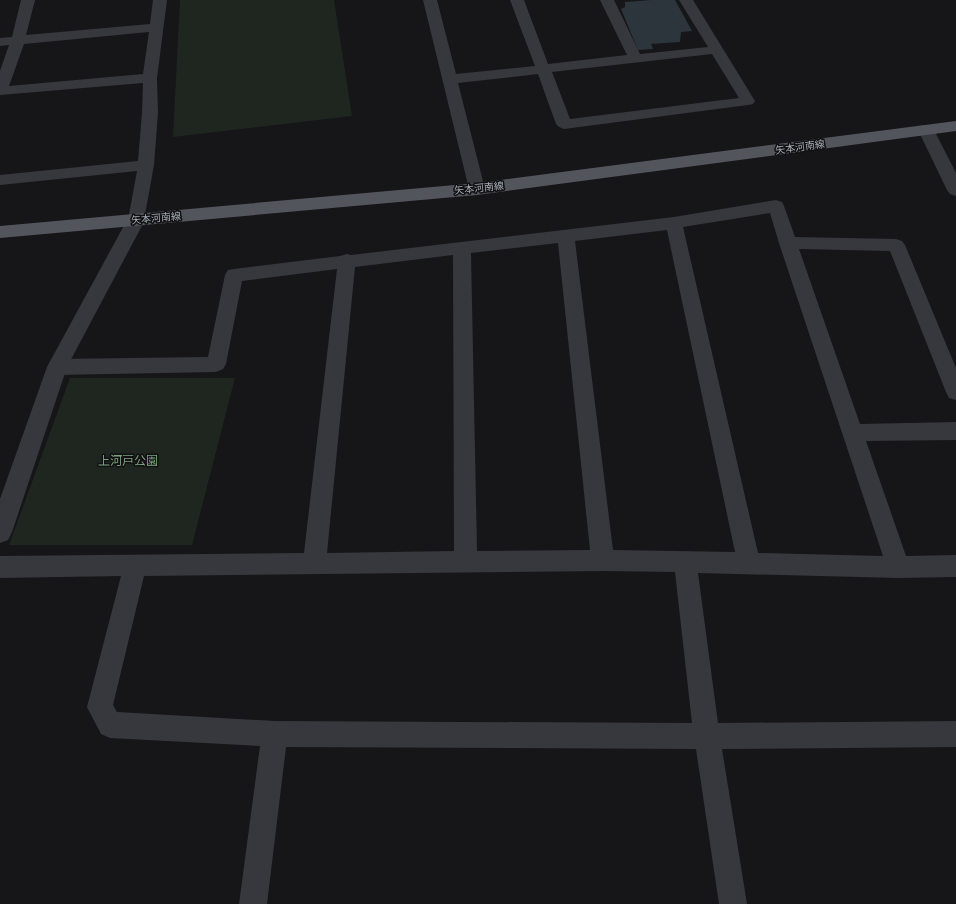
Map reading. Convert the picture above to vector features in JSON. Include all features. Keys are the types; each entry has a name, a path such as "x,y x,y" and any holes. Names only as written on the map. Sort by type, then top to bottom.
{"main road":[{"name":"矢本河南線","path":"0,232 477,189 956,126"}],"street":[{"path":"28,0 18,40 0,91 150,78"},
{"path":"0,532 57,367 136,220 146,165 150,113 150,78 160,0"},
{"path":"430,0 451,79 477,189"},
{"path":"518,0 564,124 748,101 715,50 686,0"},
{"path":"607,0 635,58"},
{"path":"0,42 157,27"},
{"path":"451,79 715,50"},
{"path":"926,130 956,190"},
{"path":"0,180 146,165"},
{"path":"57,367 216,364 234,275 347,260 462,249 566,235 674,223 776,206 854,433 898,567"},
{"path":"674,223 749,564"},
{"path":"566,235 603,560"},
{"path":"788,244 896,245 956,392"},
{"path":"462,249 466,562"},
{"path":"314,563 347,260"},
{"path":"854,433 956,431"},
{"path":"0,567 603,560 898,567 956,566"},
{"path":"685,562 707,736 732,904"},
{"path":"135,565 100,707 110,725 275,734 707,736 956,734"},
{"path":"253,904 275,734"}],"green space":[{"path":"180,0 334,0 352,116 173,137"},
{"name":"上河戸公園","path":"70,378 235,378 192,545 9,545"}],"shaded area":[{"path":"675,0 692,31 681,32 680,42 651,44 653,49 638,50 621,9 625,7 625,2"}]}
